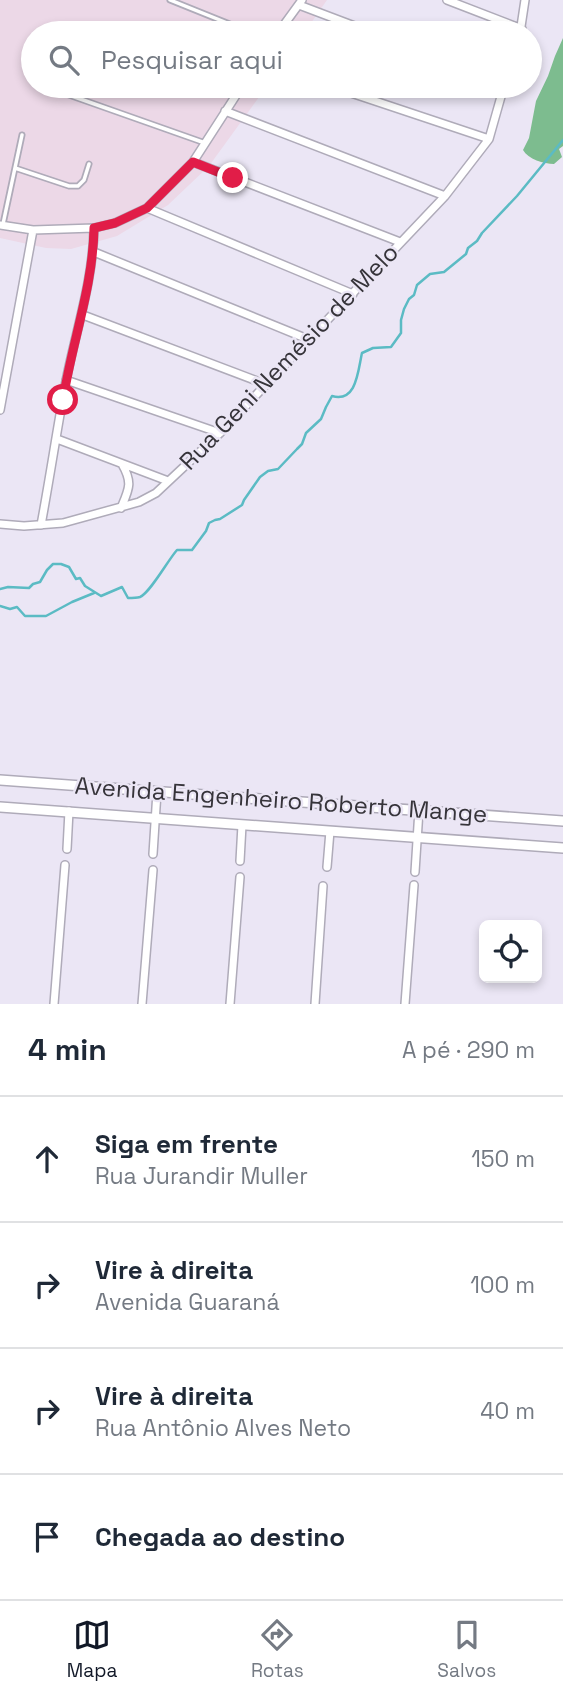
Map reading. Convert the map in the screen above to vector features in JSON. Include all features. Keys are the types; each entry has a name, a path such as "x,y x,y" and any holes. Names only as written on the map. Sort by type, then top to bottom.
{"street":[{"path":"447,0 497,21"},
{"path":"522,21 525,0"},
{"path":"287,21 300,2 345,21"},
{"path":"1,226 33,230 94,228 115,223 147,208 193,162 234,98"},
{"path":"366,98 489,139"},
{"name":"Rua Geni Nemésio de Melo","path":"0,524 63,523 148,498 168,481 310,340 445,196 489,139 501,98"},
{"path":"225,111 445,196"},
{"path":"193,162 400,242"},
{"path":"147,208 353,293"},
{"path":"41,525 66,380 83,315 94,252 94,228"},
{"path":"0,410 33,230"},
{"path":"94,252 310,340"},
{"path":"83,315 265,384"},
{"path":"66,380 220,432"},
{"path":"57,439 168,481"},
{"path":"121,508 130,482 122,463"},
{"name":"Avenida Engenheiro Roberto Mange","path":"0,780 563,821"},
{"path":"153,854 157,792"},
{"name":"Avenida Engenheiro Roberto Mange","path":"0,807 563,848"},
{"path":"415,872 419,810"},
{"path":"67,849 69,811"},
{"path":"240,861 242,825"},
{"path":"327,867 330,831"},
{"path":"54,1004 65,865"},
{"path":"142,1004 153,870"},
{"path":"230,1004 240,877"},
{"path":"405,1004 414,885"},
{"path":"315,1004 323,886"}],"lane":[{"path":"170,0 222,21"},
{"path":"290,0 300,2"},
{"path":"78,98 205,143"},
{"path":"1,226 22,135"},
{"path":"15,168 69,186 78,186 84,180 89,164"}],"shaded area":[{"path":"0,0 327,0 312,21 21,21 21,98 258,98 209,166 168,205 117,236 71,249 46,248 0,238"}],"green space":[{"path":"563,38 563,146 559,149 562,157 550,164 532,158 523,150 529,138 536,101 542,98 542,88"}],"waterway":[{"path":"0,589 29,588 40,582 53,564 61,564 69,567 76,579 80,578 85,586 101,596 122,587 128,598 144,594 177,550 192,550 209,523 242,505 260,477 268,471 278,469 302,444 306,433 321,419 332,396 347,395 355,384 362,353 373,348 391,347 401,333 404,309 414,295 417,285 430,274 444,272 466,254 468,248 517,196 563,140"},
{"path":"0,606 10,609 17,607 25,616 46,616 94,593"}],"route":[{"path":"63,400 83,315 94,252 94,228 115,223 147,208 193,162 233,178"}]}
